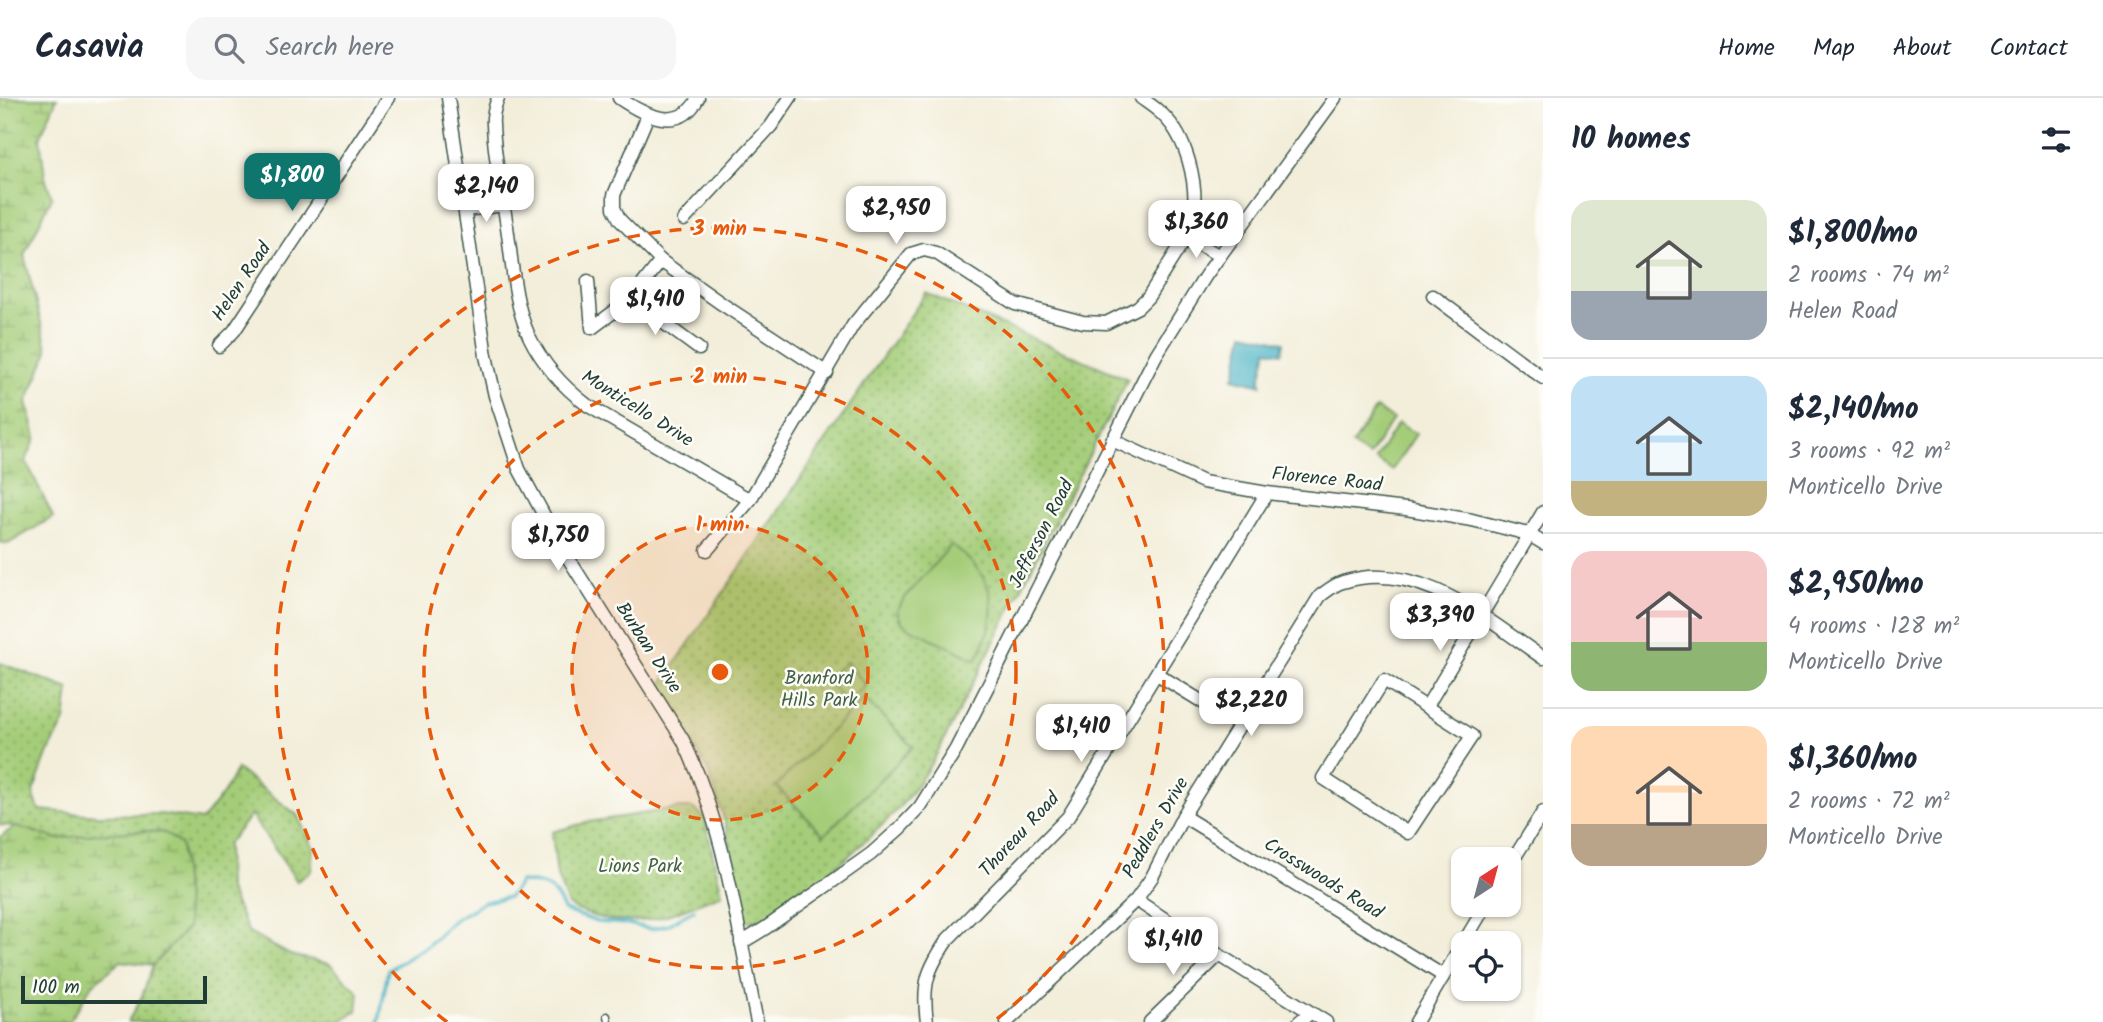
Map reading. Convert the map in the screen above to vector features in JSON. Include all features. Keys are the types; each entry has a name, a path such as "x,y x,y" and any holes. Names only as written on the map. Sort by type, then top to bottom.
{"street":[{"name":"Helen Road","path":"219,346 234,331 388,98"},
{"name":"Burban Drive","path":"448,98 486,356 495,396 519,469 554,534 676,729 696,767 720,843 757,1022"},
{"name":"Monticello Drive","path":"498,98 492,121 520,309 529,335 553,375 587,405 750,500"},
{"path":"620,98 648,115 669,119 690,111 698,98"},
{"path":"684,220 771,126 790,98"},
{"path":"707,550 750,500 853,325 911,254 924,250 936,253 1015,304 1083,322 1105,323 1138,307 1186,237 1194,213 1196,195 1178,133 1163,115 1141,98"},
{"name":"Jefferson Road","path":"741,943 774,923 871,854 920,807 956,749 1161,346 1187,303 1335,98"},
{"path":"648,115 614,195 614,208 620,220 661,261 827,373"},
{"path":"463,192 501,185"},
{"path":"465,210 504,205"},
{"path":"1194,213 1238,233"},
{"path":"1186,237 1220,256"},
{"path":"588,281 592,328 631,299 661,261"},
{"path":"1433,296 1543,378"},
{"path":"631,299 699,349"},
{"name":"Florence Road","path":"1111,440 1203,482 1472,520 1528,534 1543,543"},
{"name":"Thoreau Road","path":"927,1022 924,990 932,962 948,939 1068,817 1266,493"},
{"path":"1427,706 1543,512"},
{"name":"Peddlers Drive","path":"1007,1022 1136,900 1152,877 1183,816 1320,596 1341,582 1371,576 1403,578 1435,589 1543,658"},
{"path":"1157,674 1240,724"},
{"path":"1384,680 1427,706 1472,736 1408,833 1323,778 1384,680"},
{"path":"1521,847 1543,812"},
{"name":"Crosswoods Road","path":"1183,816 1442,975"},
{"path":"1136,900 1219,956 1326,1022"},
{"path":"1416,1022 1478,917"},
{"path":"1150,1022 1219,956"},
{"path":"1299,1022 1310,1013"}],"green space":[{"path":"0,98 57,98 40,138 45,177 52,197 24,255 48,351 27,402 36,437 26,461 53,517 8,544 0,542"},
{"name":"Branford Hills Park","path":"926,293 1128,379 939,750 918,784 892,815 829,873 782,908 762,919 748,922 725,822 708,771 660,686"},
{"path":"1376,408 1393,419 1369,456 1352,445"},
{"path":"1398,423 1416,434 1392,470 1375,459"},
{"path":"951,545 978,570 990,596 990,626 976,660 910,628 901,622 897,611 903,600"},
{"path":"847,662 866,686 845,702 826,678"},
{"path":"0,663 69,689 65,721 47,755 33,792 39,810 97,815 160,814 202,820 223,794 237,769 297,815 313,847 311,871 297,881 251,815 227,844 228,888 249,933 290,955 330,964 359,993 357,1011 339,1022 128,1022 142,996 153,965 188,927 181,845 165,833 145,831 57,839 16,826 0,825"},
{"path":"864,698 913,747 824,835 776,786"},
{"name":"Lions Park","path":"692,808 704,816 722,894 664,916 638,921 606,919 568,905 557,876 552,832 588,822"},
{"path":"16,826 57,839 145,831 165,833 181,845 188,927 153,965 121,961 92,985 69,1022 0,1022 0,837"}],"water":[{"path":"1244,333 1284,342 1282,353 1267,350 1260,381 1262,385 1233,378"}],"waterway":[{"path":"379,1022 388,970 427,946 454,920 484,902 509,897 520,882 548,887 557,896 564,910 597,922 651,929 667,925 694,910"}]}
